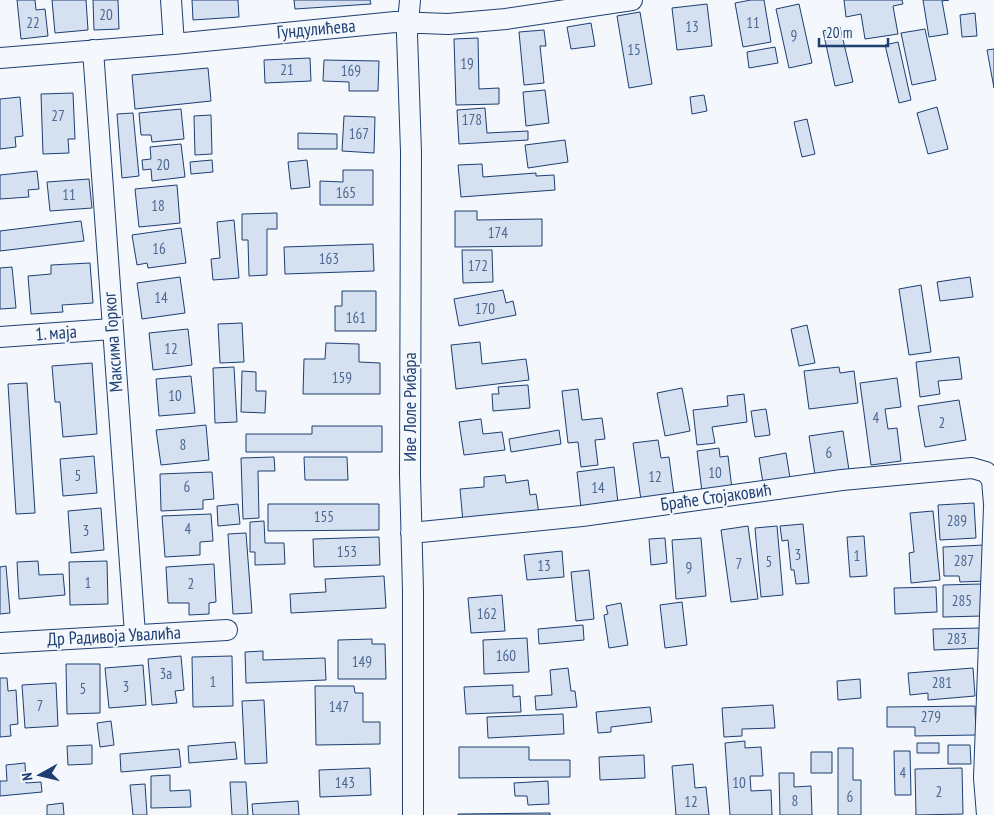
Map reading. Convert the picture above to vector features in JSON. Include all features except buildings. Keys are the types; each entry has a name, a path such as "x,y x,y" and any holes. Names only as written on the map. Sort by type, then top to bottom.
{"street":[{"path":"171,0 174,44"},
{"name":"Иве Лоле Рибара","path":"410,0 410,23 407,34 411,152 413,815"},
{"name":"Гундулићева","path":"0,58 174,44 395,22 448,24 506,19 632,0"},
{"name":"Максима Горког","path":"93,50 135,634"},
{"name":"1. маја","path":"0,337 112,329"},
{"name":"Браће Стојаковић","path":"411,532 582,516 833,482 972,468 986,472 992,480 994,505 984,778 987,815"},
{"name":"Др Радивоја Увалића","path":"0,643 227,630"}]}
